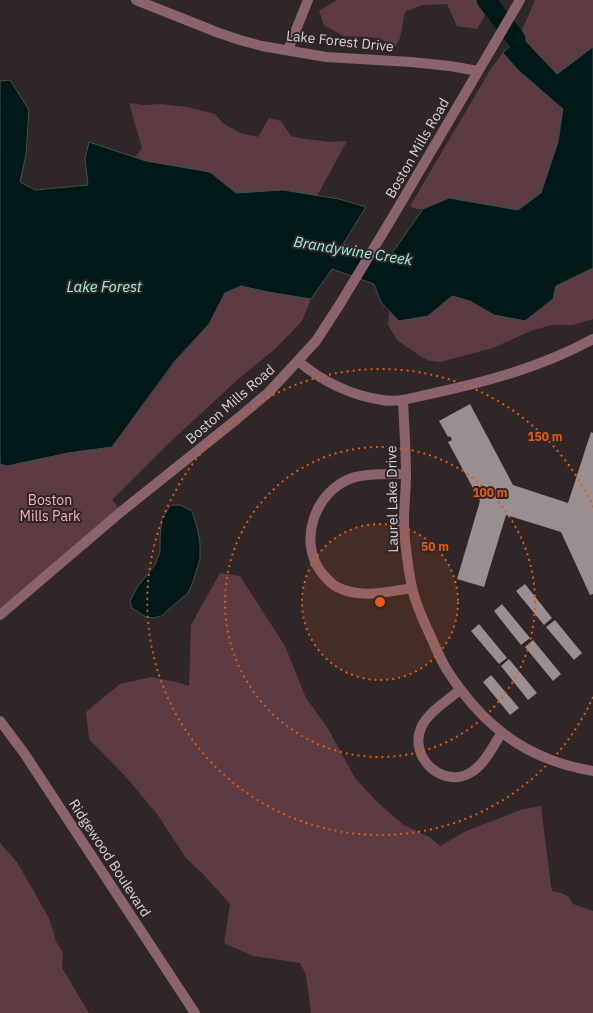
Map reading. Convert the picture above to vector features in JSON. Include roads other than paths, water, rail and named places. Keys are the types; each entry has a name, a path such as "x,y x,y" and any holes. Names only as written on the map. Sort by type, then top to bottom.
{"street":[{"name":"Lake Forest Drive","path":"136,0 190,22 240,40 262,46 326,57 411,62 450,66 478,71"},
{"path":"288,50 308,0"},
{"name":"Boston Mills Road","path":"0,615 122,512 269,392 316,341 392,218 520,0"},
{"path":"298,361 310,371 339,388 383,401 403,400 487,381 532,367 593,339"},
{"name":"Laurel Lake Drive","path":"403,400 406,474 404,522 407,559 412,588 422,618 439,656 460,690 472,705 502,732 520,745 542,756 557,762 593,771"},
{"path":"406,474 366,475 352,478 339,484 324,499 317,511 310,531 310,544 312,556 317,566 328,580 336,587 346,591 363,593 412,588"},
{"path":"460,690 431,714 421,728 419,734 419,747 424,760 429,766 440,774 446,776 453,777 467,775 481,764 502,732"},
{"name":"Ridgewood Boulevard","path":"0,721 24,753 195,1013"}],"water":[{"name":"Lake Forest","path":"520,35 557,74 593,47 593,268 556,286 553,299 525,321 494,315 470,301 452,296 428,316 399,321 381,302 374,284 332,269 311,299 241,286 225,293 209,324 174,362 112,447 68,453 7,466 0,464 0,81 10,80 29,110 26,154 20,182 35,190 88,185 85,159 89,142 146,161 210,172 236,193 283,190 339,199 366,207 343,244 388,259 423,209 449,198 518,210 541,193 558,142 563,109 519,71 503,53"},
{"path":"171,505 180,505 192,511 200,543 200,559 188,593 161,616 153,618 146,617 132,608 130,601 138,586 155,565 160,552 162,518"}],"waterway":[{"path":"486,0 516,39"}],"water label":[{"name":"Brandywine Creek","path":"353,251"}],"park label":[{"name":"Boston Mills Park","path":"50,508"}]}
